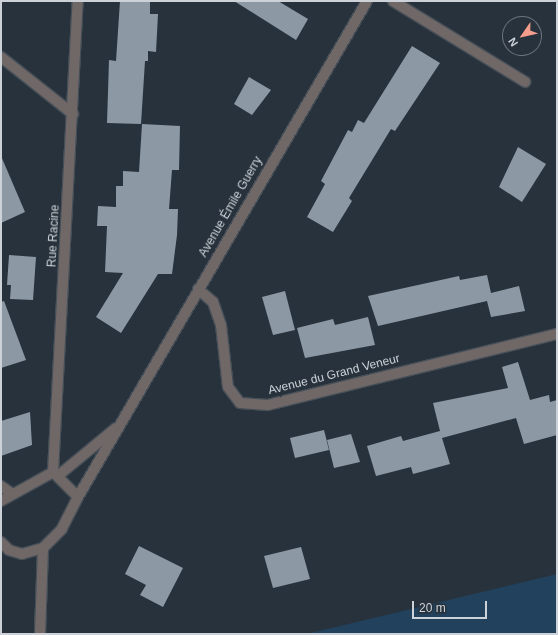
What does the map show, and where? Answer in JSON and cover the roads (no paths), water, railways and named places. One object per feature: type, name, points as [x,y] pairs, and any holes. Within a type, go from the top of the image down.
[{"type":"street","name":"Rue Racine","points":[[56,474],[78,1]]},
{"type":"street","name":"Avenue Émile Guerry","points":[[43,548],[62,529],[117,426],[368,1]]},
{"type":"street","points":[[393,1],[525,82]]},
{"type":"street","points":[[1,57],[73,114]]},
{"type":"street","name":"Avenue du Grand Veneur","points":[[198,289],[213,302],[220,325],[228,387],[240,404],[268,405],[557,334]]},
{"type":"street","points":[[1,501],[11,493],[56,474],[117,426]]},
{"type":"street","points":[[56,474],[78,497]]},
{"type":"street","points":[[1,486],[11,493]]},
{"type":"street","points":[[1,542],[9,550],[22,554],[43,548],[40,634]]}]
